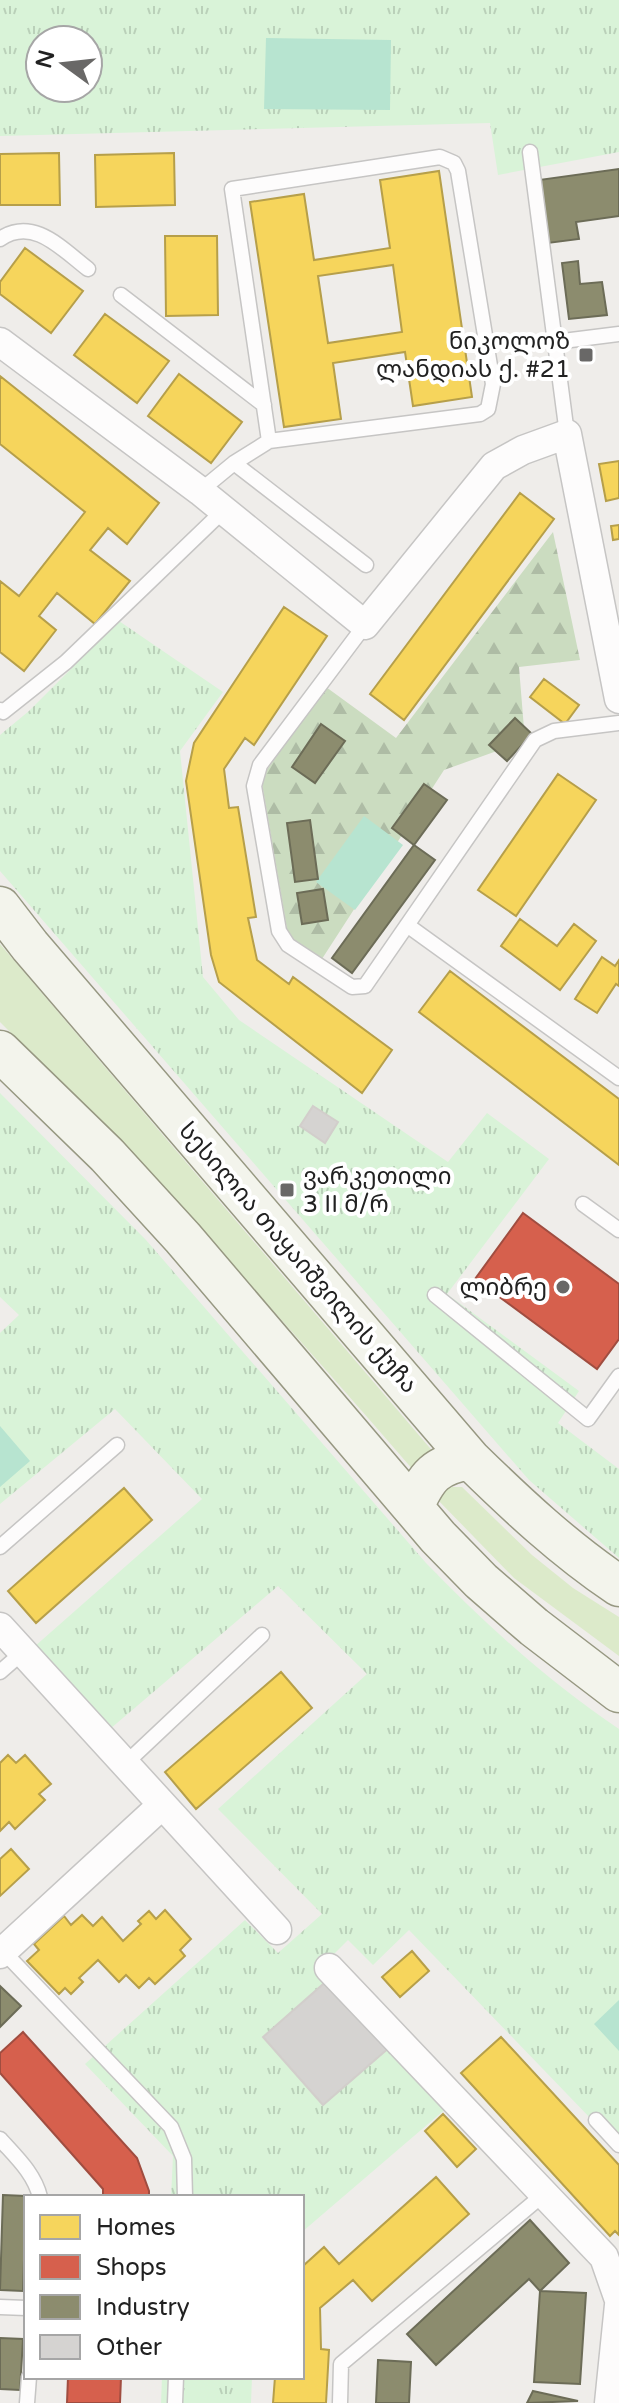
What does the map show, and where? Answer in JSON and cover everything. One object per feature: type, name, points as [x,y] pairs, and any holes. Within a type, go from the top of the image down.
[{"type":"main road","name":"სესილია თაყაიშვილის ქუჩა","points":[[0,907],[50,970],[470,1459],[530,1518],[583,1562],[619,1586]]},
{"type":"main road","points":[[0,1051],[107,1155],[183,1238],[438,1537],[481,1581],[534,1627],[619,1692]]},
{"type":"main road","points":[[413,1507],[423,1484],[434,1472],[450,1462],[470,1459]]},
{"type":"street","points":[[0,342],[200,491],[365,625],[494,466],[523,450],[567,434],[619,699]]},
{"type":"street","points":[[0,1627],[277,1930]]},
{"type":"street","points":[[1,1953],[162,1805]]},
{"type":"street","points":[[329,1968],[604,2257],[619,2302],[609,2403]]},
{"type":"lane","points":[[530,152],[567,434]]},
{"type":"lane","points":[[200,491],[234,463],[269,441],[480,414],[488,409],[493,384],[458,171],[454,163],[440,157],[232,189],[269,441]]},
{"type":"lane","points":[[0,239],[21,229],[40,232],[88,269]]},
{"type":"lane","points":[[121,295],[264,405]]},
{"type":"lane","points":[[555,342],[619,334]]},
{"type":"lane","points":[[234,463],[366,565]]},
{"type":"lane","points":[[0,710],[3,712],[66,662],[224,510]]},
{"type":"lane","points":[[365,625],[260,765],[254,786],[279,931],[288,945],[352,987],[365,986],[535,740],[554,731],[619,723]]},
{"type":"lane","points":[[407,925],[619,1078]]},
{"type":"lane","points":[[583,1204],[619,1230]]},
{"type":"lane","points":[[435,1295],[588,1419],[619,1376]]},
{"type":"lane","points":[[0,1547],[117,1445]]},
{"type":"lane","points":[[125,1764],[262,1635]]},
{"type":"lane","points":[[0,1672],[23,1652]]},
{"type":"lane","points":[[1,1953],[171,2127],[184,2159],[185,2195]]},
{"type":"lane","points":[[596,2120],[619,2145]]},
{"type":"lane","points":[[0,2139],[27,2169],[40,2195]]},
{"type":"lane","points":[[340,2403],[341,2364],[544,2194]]},
{"type":"lane","points":[[0,2307],[24,2308]]},
{"type":"lane","points":[[27,2403],[29,2379]]},
{"type":"lane","points":[[175,2403],[176,2379]]},
{"type":"green space","points":[[0,0],[619,0],[619,152],[498,175],[490,123],[0,136]]},
{"type":"green space","points":[[266,38],[391,40],[390,110],[264,109]]},
{"type":"green space","points":[[553,532],[580,660],[519,667],[525,741],[444,770],[320,962],[288,935],[261,778],[326,687],[396,738]]},
{"type":"green space","points":[[119,621],[223,692],[180,751],[203,977],[239,1020],[448,1162],[487,1113],[549,1159],[447,1294],[579,1391],[558,1423],[619,1469],[619,1558],[529,1480],[0,871],[0,735],[29,711]]},
{"type":"green space","points":[[364,816],[403,845],[355,910],[316,882]]},
{"type":"green space","points":[[0,944],[435,1454],[414,1471],[212,1242],[0,1022]]},
{"type":"green space","points":[[0,1093],[146,1240],[426,1563],[518,1651],[619,1729],[619,2148],[409,1930],[373,1965],[348,1940],[330,1958],[449,2106],[304,2230],[304,2195],[171,2195],[173,2156],[85,2064],[245,1920],[278,1953],[322,1914],[218,1809],[367,1674],[278,1586],[110,1729],[34,1647],[202,1499],[115,1409],[0,1504],[0,1333],[19,1315],[0,1297]]},
{"type":"green space","points":[[0,1426],[30,1461],[0,1487]]},
{"type":"green space","points":[[444,1487],[462,1487],[532,1555],[573,1588],[619,1617],[619,1656],[514,1578],[436,1498]]},
{"type":"green space","points":[[619,2000],[619,2051],[594,2024]]},
{"type":"green space","points":[[162,2379],[252,2379],[251,2403],[161,2403]]},
{"type":"building: Homes","points":[[59,153],[60,205],[0,205],[0,154]]},
{"type":"building: Homes","points":[[174,153],[175,205],[96,207],[95,155]]},
{"type":"building: Homes","points":[[439,171],[472,397],[413,406],[405,352],[333,363],[341,419],[284,427],[250,202],[304,194],[314,260],[390,248],[380,180]],"holes":[[[393,265],[402,332],[328,343],[318,276]]]},
{"type":"building: Homes","points":[[165,236],[217,236],[218,315],[166,316]]},
{"type":"building: Homes","points":[[25,248],[83,291],[51,333],[0,294],[0,282]]},
{"type":"building: Homes","points":[[105,314],[169,361],[137,403],[74,355]]},
{"type":"building: Homes","points":[[179,374],[242,422],[211,463],[148,416]]},
{"type":"building: Homes","points":[[0,376],[159,503],[127,544],[108,528],[90,550],[130,581],[95,624],[57,593],[39,616],[56,630],[24,671],[0,652],[0,581],[19,596],[85,512],[0,444]]},
{"type":"building: Homes","points":[[619,461],[619,498],[606,501],[599,464]]},
{"type":"building: Homes","points":[[520,493],[554,519],[404,720],[370,694]]},
{"type":"building: Homes","points":[[619,525],[619,539],[613,540],[611,526]]},
{"type":"building: Homes","points":[[284,607],[327,636],[254,745],[245,738],[224,769],[229,808],[238,807],[256,917],[248,918],[257,960],[289,984],[293,977],[392,1050],[362,1093],[219,982],[211,955],[186,781],[194,743]]},
{"type":"building: Homes","points":[[544,679],[579,705],[565,724],[530,697]]},
{"type":"building: Homes","points":[[558,774],[596,800],[516,916],[478,890]]},
{"type":"building: Homes","points":[[520,919],[557,946],[574,924],[596,941],[560,990],[501,946]]},
{"type":"building: Homes","points":[[602,957],[615,966],[619,960],[619,986],[616,984],[597,1013],[575,999]]},
{"type":"building: Homes","points":[[450,971],[619,1099],[619,1165],[419,1012]]},
{"type":"building: Homes","points":[[124,1488],[152,1520],[36,1623],[8,1591]]},
{"type":"building: Homes","points":[[281,1672],[312,1708],[196,1809],[165,1772]]},
{"type":"building: Homes","points":[[8,1755],[16,1763],[25,1755],[51,1784],[39,1794],[45,1800],[15,1829],[9,1822],[0,1831],[0,1763]]},
{"type":"building: Homes","points":[[11,1849],[29,1869],[0,1896],[0,1859]]},
{"type":"building: Homes","points":[[165,1910],[191,1939],[180,1950],[185,1956],[155,1984],[149,1978],[139,1988],[126,1975],[119,1982],[98,1960],[79,1978],[83,1982],[71,1994],[65,1988],[59,1994],[27,1961],[39,1950],[34,1944],[64,1916],[71,1925],[82,1915],[93,1926],[102,1917],[123,1941],[141,1924],[138,1921],[149,1911],[156,1919]]},
{"type":"building: Homes","points":[[412,1951],[429,1971],[400,1997],[382,1977]]},
{"type":"building: Homes","points":[[501,2037],[619,2165],[619,2235],[615,2231],[610,2236],[461,2073]]},
{"type":"building: Homes","points":[[443,2114],[476,2149],[457,2167],[425,2131]]},
{"type":"building: Homes","points":[[436,2177],[469,2214],[372,2301],[353,2280],[320,2308],[321,2349],[329,2350],[326,2403],[273,2403],[275,2379],[304,2379],[304,2265],[324,2247],[339,2264]]},
{"type":"building: Shops","points":[[523,1213],[619,1284],[619,1339],[597,1369],[475,1279]]},
{"type":"building: Shops","points":[[23,2032],[137,2158],[149,2195],[103,2195],[103,2189],[0,2073],[0,2053]]},
{"type":"building: Shops","points":[[68,2379],[121,2379],[120,2403],[67,2403]]},
{"type":"building: Industry","points":[[619,169],[619,216],[576,222],[579,239],[548,243],[539,180]]},
{"type":"building: Industry","points":[[578,261],[580,284],[602,282],[607,315],[569,319],[562,263]]},
{"type":"building: Industry","points":[[515,718],[532,734],[507,761],[489,745]]},
{"type":"building: Industry","points":[[321,724],[345,741],[315,783],[292,767]]},
{"type":"building: Industry","points":[[424,784],[447,800],[414,845],[392,828]]},
{"type":"building: Industry","points":[[310,820],[318,879],[295,882],[287,823]]},
{"type":"building: Industry","points":[[414,845],[435,860],[352,973],[332,958]]},
{"type":"building: Industry","points":[[323,889],[328,920],[302,924],[297,893]]},
{"type":"building: Industry","points":[[0,1986],[21,2006],[0,2027]]},
{"type":"building: Industry","points":[[3,2195],[24,2196],[23,2291],[0,2290]]},
{"type":"building: Industry","points":[[530,2220],[569,2263],[540,2291],[529,2279],[436,2365],[407,2334]]},
{"type":"building: Industry","points":[[540,2291],[586,2293],[580,2384],[534,2382]]},
{"type":"building: Industry","points":[[0,2338],[23,2339],[20,2390],[0,2389]]},
{"type":"building: Industry","points":[[378,2360],[411,2362],[409,2403],[376,2403]]},
{"type":"building: Industry","points":[[533,2391],[578,2401],[527,2403]]},
{"type":"building: Other","points":[[313,1106],[338,1122],[325,1143],[300,1126]]},
{"type":"building: Other","points":[[330,1978],[390,2047],[323,2105],[263,2037]]},
{"type":"place","name":"ნიკოლოზ ლანდიას ქ. #21","points":[[586,355]]},
{"type":"place","name":"ვარკეთილი 3 II მ/რ","points":[[287,1190]]},
{"type":"place","name":"ლიბრე","points":[[563,1287]]}]
